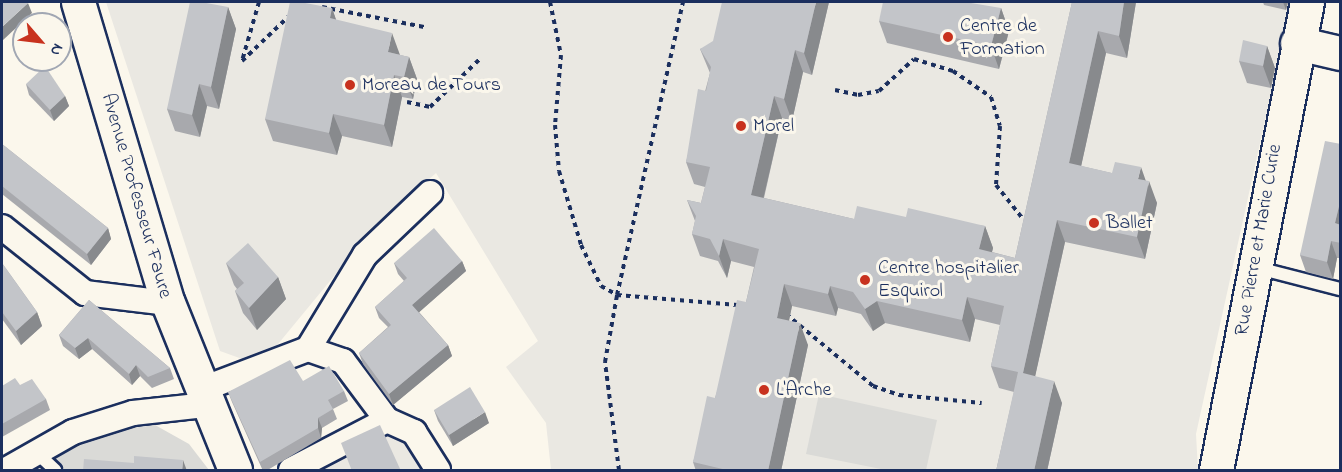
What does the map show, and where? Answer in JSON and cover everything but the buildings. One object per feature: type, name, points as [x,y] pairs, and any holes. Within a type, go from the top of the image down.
[{"type":"main road","name":"Avenue Professeur Faure","points":[[78,2],[168,303],[202,397],[235,471]]},
{"type":"main road","name":"Rue Pierre et Marie Curie","points":[[1216,471],[1257,267],[1297,43],[1307,2]]},
{"type":"main road","points":[[1297,43],[1341,53]]},
{"type":"main road","name":"Rue Pierre et Marie Curie","points":[[1224,438],[1233,471]]},
{"type":"street","points":[[6,471],[73,432],[133,413],[202,397],[308,349],[365,255],[430,193]]},
{"type":"street","points":[[2,227],[85,293],[168,303]]},
{"type":"street","points":[[308,349],[343,361],[387,420],[414,432],[438,471]]},
{"type":"street","points":[[291,471],[387,420]]},
{"type":"lane","points":[[1257,267],[1341,289]]},
{"type":"lane","points":[[37,453],[55,471]]},
{"type":"path","points":[[259,2],[242,61],[297,9]]},
{"type":"path","points":[[550,2],[561,55],[555,125],[559,171],[581,244],[601,286],[617,295],[747,305]]},
{"type":"path","points":[[619,471],[605,362],[617,295],[683,2]]},
{"type":"path","points":[[317,8],[336,7],[424,27]]},
{"type":"path","points":[[407,102],[430,107],[481,58]]},
{"type":"path","points":[[835,90],[858,95],[879,91],[914,59],[942,66],[984,92],[991,97],[1000,126],[996,185],[1023,219]]},
{"type":"path","points":[[780,312],[873,386],[899,395],[982,403]]},
{"type":"shaded area","name":"Centre hospitalier Esquirol","points":[[106,2],[1291,2],[1196,434],[1198,470],[551,470],[546,423],[506,367],[538,341],[436,173],[372,230],[269,355],[245,360],[220,351]]},
{"type":"shaded area","points":[[819,394],[937,420],[926,470],[886,470],[806,454]]},
{"type":"shaded area","points":[[155,425],[189,444],[209,470],[26,470],[108,431]]},
{"type":"shaded area","points":[[384,434],[402,440],[422,470],[315,470]]},
{"type":"place","name":"Centre de Formation","points":[[948,37]]},
{"type":"place","name":"Moreau de Tours","points":[[350,85]]},
{"type":"place","name":"Morel","points":[[741,126]]},
{"type":"place","name":"Ballet","points":[[1094,223]]},
{"type":"place","name":"Centre hospitalier Esquirol","points":[[865,280]]},
{"type":"place","name":"L'Arche","points":[[764,390]]}]
